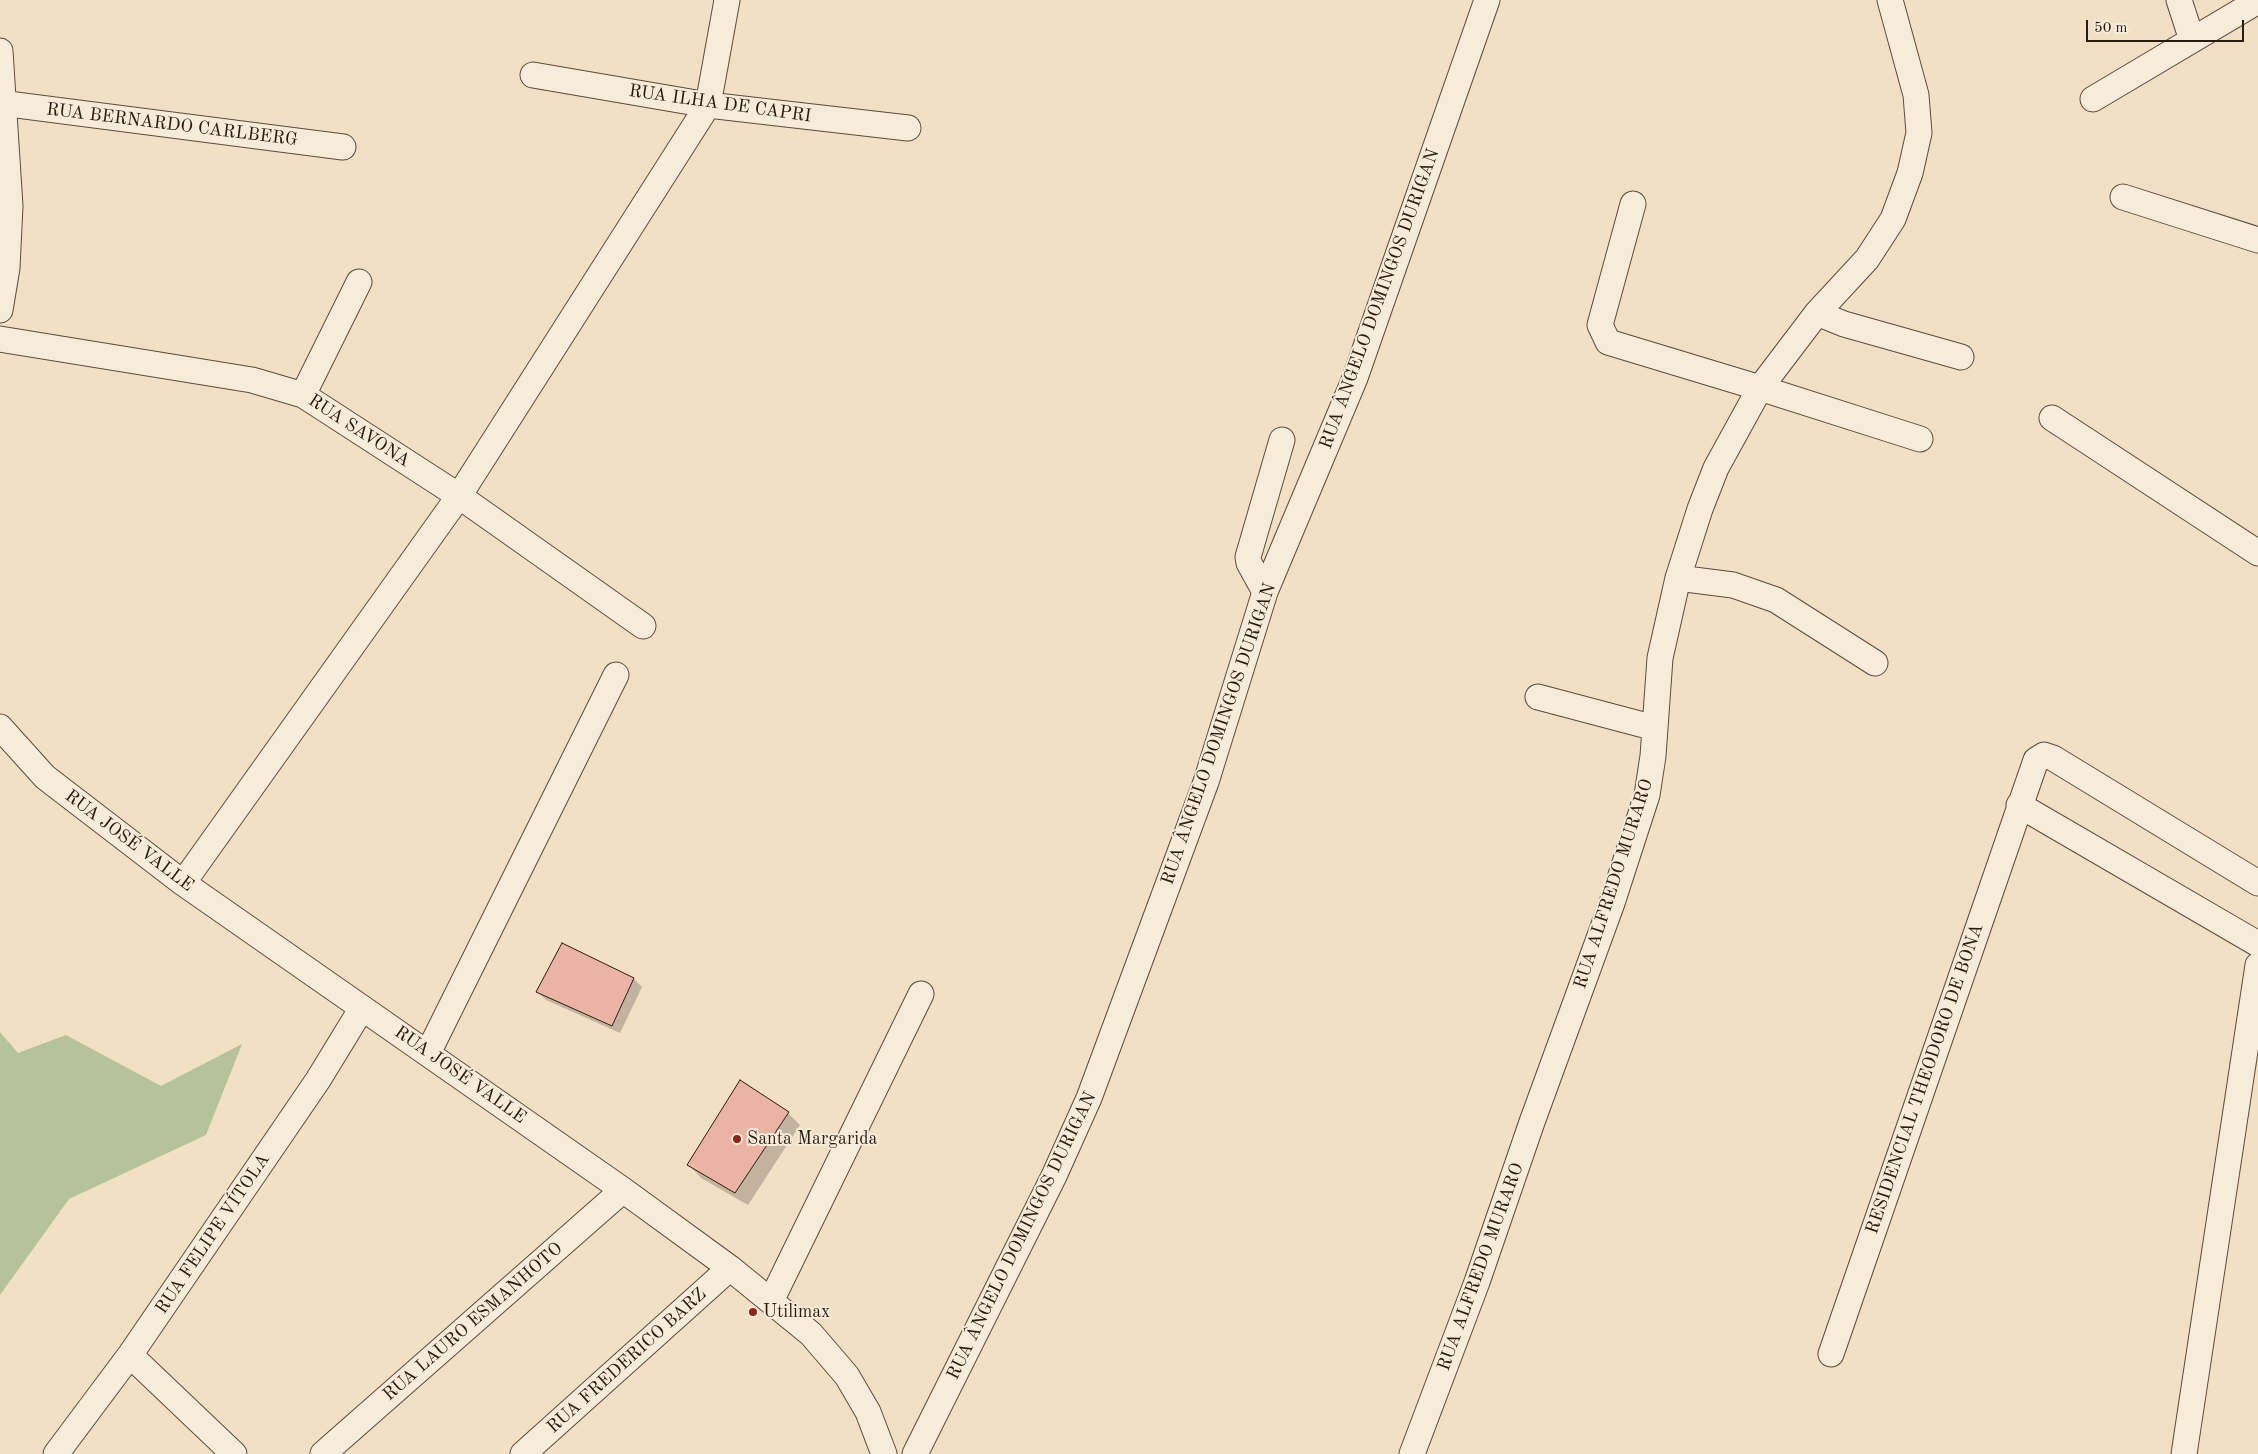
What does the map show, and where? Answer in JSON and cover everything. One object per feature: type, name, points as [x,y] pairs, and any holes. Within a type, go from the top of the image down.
[{"type":"street","points":[[183,883],[459,496],[708,105],[727,0]]},
{"type":"street","name":"RUA ÂNGELO DOMINGOS DURIGAN","points":[[915,1454],[1054,1176],[1090,1098],[1206,782],[1265,592],[1355,378],[1487,0]]},
{"type":"street","name":"RUA ALFREDO MURARO","points":[[1412,1454],[1477,1282],[1532,1122],[1612,903],[1647,795],[1653,756],[1660,658],[1678,578],[1700,509],[1716,468],[1760,388],[1817,313],[1867,259],[1893,219],[1910,174],[1918,134],[1916,94],[1890,0]]},
{"type":"street","points":[[2179,0],[2192,40]]},
{"type":"street","points":[[2093,99],[2192,40],[2222,10],[2258,1]]},
{"type":"street","points":[[0,51],[10,206],[7,268],[0,310]]},
{"type":"street","name":"RUA ILHA DE CAPRI","points":[[533,75],[708,105],[908,128]]},
{"type":"street","name":"RUA BERNARDO CARLBERG","points":[[2,103],[343,147]]},
{"type":"street","points":[[2123,197],[2258,240]]},
{"type":"street","points":[[1633,204],[1600,325],[1608,342],[1920,439]]},
{"type":"street","points":[[303,395],[359,282]]},
{"type":"street","points":[[1817,313],[1844,324],[1961,358]]},
{"type":"street","name":"RUA SAVONA","points":[[0,339],[252,380],[303,395],[459,496],[643,626]]},
{"type":"street","points":[[2052,418],[2258,553]]},
{"type":"street","points":[[1265,592],[1249,563],[1248,556],[1282,440]]},
{"type":"street","points":[[1678,578],[1733,585],[1776,600],[1875,663]]},
{"type":"street","points":[[428,1053],[616,675]]},
{"type":"street","points":[[1538,697],[1654,728]]},
{"type":"street","name":"RUA JOSÉ VALLE","points":[[0,727],[45,777],[183,883],[623,1190],[730,1268],[812,1334],[847,1376],[868,1412],[884,1454]]},
{"type":"street","name":"RESIDENCIAL THEODORO DE BONA","points":[[1831,1354],[2019,804],[2036,760],[2044,755],[2053,758],[2258,883]]},
{"type":"street","points":[[2019,804],[2258,944]]},
{"type":"street","points":[[2184,1454],[2258,965]]},
{"type":"street","points":[[771,1301],[921,994]]},
{"type":"street","name":"RUA FELIPE VÍTOLA","points":[[56,1454],[130,1355],[318,1080],[362,1008]]},
{"type":"street","name":"RUA LAURO ESMANHOTO","points":[[323,1454],[623,1190]]},
{"type":"street","name":"RUA FREDERICO BARZ","points":[[523,1454],[730,1268]]},
{"type":"street","points":[[130,1355],[234,1454]]},
{"type":"green space","points":[[0,1032],[18,1053],[66,1035],[161,1086],[242,1044],[206,1135],[69,1199],[0,1295]]},
{"type":"building","points":[[562,943],[634,978],[612,1026],[536,992]]},
{"type":"building","name":"Santa Margarida","points":[[740,1080],[789,1112],[735,1193],[687,1165]]},
{"type":"place","name":"Santa Margarida","points":[[737,1139]]},
{"type":"place","name":"Utilimax","points":[[753,1312]]}]
